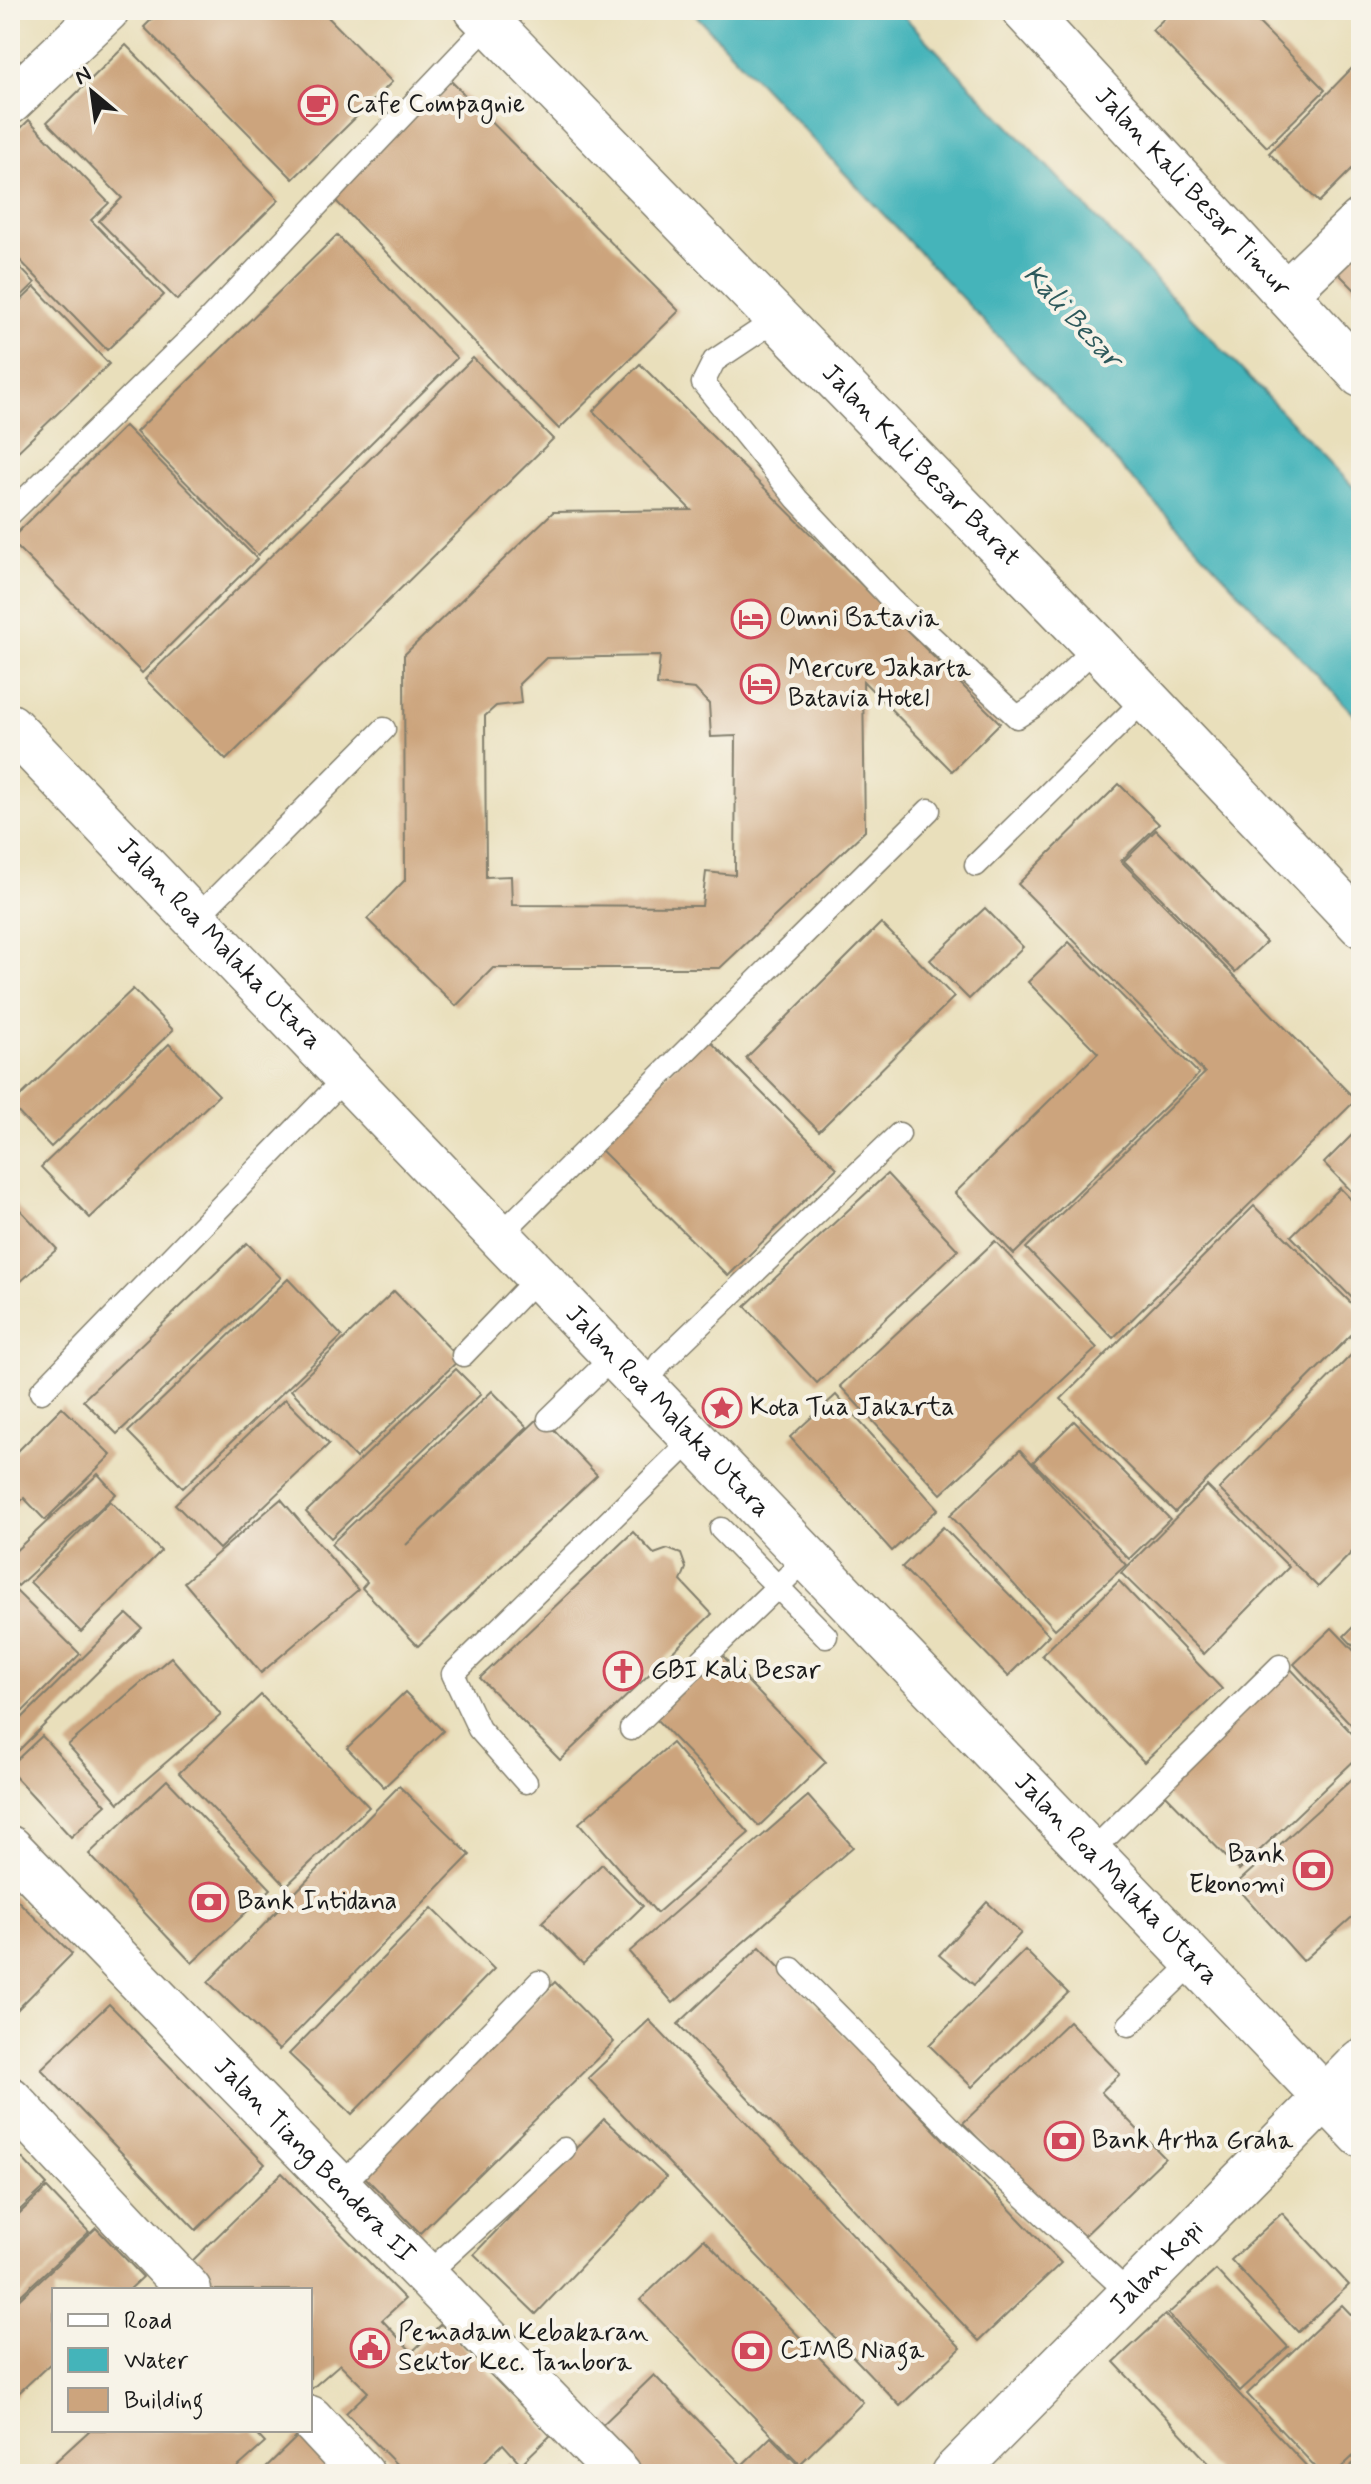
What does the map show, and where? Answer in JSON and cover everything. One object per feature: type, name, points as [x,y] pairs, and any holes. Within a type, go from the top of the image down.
[{"type":"street","points":[[10,102],[107,10]]},
{"type":"street","name":"Jalan Kali Besar Timur","points":[[1024,10],[1361,375]]},
{"type":"street","name":"Jalan Kali Besar Barat","points":[[483,16],[1097,647],[1361,925]]},
{"type":"street","points":[[1286,293],[1361,221]]},
{"type":"street","name":"Jalan Roa Malaka Utara","points":[[10,726],[645,1387],[693,1439],[792,1573],[1090,1853],[1361,2135]]},
{"type":"street","name":"Jalan Tiang Bendera II","points":[[10,1848],[619,2474]]},
{"type":"street","name":"Jalan Kopi","points":[[953,2474],[1361,2061]]},
{"type":"street","points":[[10,2099],[187,2288]]},
{"type":"street","points":[[312,2420],[362,2474]]},
{"type":"lane","points":[[10,514],[201,328],[483,16]]},
{"type":"lane","points":[[777,319],[714,361],[703,383],[797,499],[892,600],[1017,717],[1033,707],[1097,647]]},
{"type":"lane","points":[[976,865],[1146,698]]},
{"type":"lane","points":[[195,919],[384,729]]},
{"type":"lane","points":[[499,1236],[929,810]]},
{"type":"lane","points":[[41,1392],[346,1077]]},
{"type":"lane","points":[[645,1387],[661,1362],[899,1134]]},
{"type":"lane","points":[[463,1355],[538,1277]]},
{"type":"lane","points":[[549,1419],[614,1356]]},
{"type":"lane","points":[[526,1782],[479,1729],[453,1674],[693,1439]]},
{"type":"lane","points":[[721,1529],[792,1573],[826,1636]]},
{"type":"lane","points":[[631,1729],[792,1573]]},
{"type":"lane","points":[[1090,1853],[1280,1666]]},
{"type":"lane","points":[[1129,2025],[1194,1962]]},
{"type":"lane","points":[[792,1969],[955,2133],[1131,2295]]},
{"type":"lane","points":[[339,2188],[539,1982]]},
{"type":"lane","points":[[425,2276],[564,2149]]},
{"type":"water","name":"Kali Besar","points":[[691,10],[898,10],[1361,495],[1361,722]]},
{"type":"building","points":[[161,10],[321,10],[392,82],[293,179],[144,27]]},
{"type":"building","points":[[1173,10],[1246,10],[1325,90],[1267,147],[1152,30]]},
{"type":"building","points":[[126,45],[279,200],[177,300],[99,221],[122,198],[47,122]]},
{"type":"building","points":[[1361,59],[1361,160],[1319,202],[1269,153]]},
{"type":"building","points":[[446,76],[679,311],[559,429],[332,197]]},
{"type":"building","points":[[29,120],[109,203],[91,220],[164,295],[107,350],[10,250],[10,139]]},
{"type":"building","points":[[337,235],[457,358],[258,555],[136,432]]},
{"type":"building","points":[[1361,237],[1361,296],[1331,266]]},
{"type":"building","points":[[10,257],[35,283],[10,307]]},
{"type":"building","points":[[35,287],[109,364],[10,459],[10,311]]},
{"type":"building","points":[[473,358],[553,439],[226,760],[145,679]]},
{"type":"building","name":"Mercure Jakarta Batavia Hotel","points":[[640,364],[1000,723],[952,771],[863,681],[865,831],[720,968],[493,968],[456,1006],[367,919],[405,880],[404,655],[553,512],[691,510],[593,411]],"holes":[[[660,656],[657,685],[695,689],[709,704],[711,737],[736,736],[735,875],[706,872],[702,906],[512,905],[511,876],[486,877],[485,716],[496,706],[521,703],[519,684],[546,658]]]},
{"type":"building","points":[[125,426],[257,559],[142,673],[10,540]]},
{"type":"building","points":[[1119,784],[1159,824],[1121,861],[1356,1100],[1113,1338],[1026,1248],[1205,1073],[1018,884]]},
{"type":"building","points":[[1156,830],[1266,942],[1235,972],[1124,861]]},
{"type":"building","points":[[985,908],[1023,947],[969,999],[930,960]]},
{"type":"building","points":[[881,923],[954,997],[819,1131],[746,1058]]},
{"type":"building","points":[[1069,942],[1199,1074],[1014,1254],[955,1193],[1098,1053],[1028,982]]},
{"type":"building","points":[[133,989],[173,1030],[51,1147],[11,1105]]},
{"type":"building","points":[[705,1036],[837,1168],[728,1276],[596,1145]]},
{"type":"building","points":[[169,1044],[219,1095],[90,1218],[41,1167]]},
{"type":"building","points":[[1361,1126],[1361,1201],[1324,1163]]},
{"type":"building","points":[[887,1174],[958,1250],[817,1383],[745,1306]]},
{"type":"building","points":[[1340,1188],[1361,1210],[1361,1307],[1291,1236]]},
{"type":"building","points":[[10,1199],[57,1249],[10,1291]]},
{"type":"building","points":[[1254,1206],[1361,1313],[1361,1325],[1175,1512],[1061,1399]]},
{"type":"building","points":[[995,1241],[1097,1348],[941,1494],[840,1386]]},
{"type":"building","points":[[247,1243],[281,1278],[117,1434],[83,1400]]},
{"type":"building","points":[[288,1279],[342,1336],[183,1488],[128,1432]]},
{"type":"building","points":[[394,1291],[460,1359],[356,1458],[291,1390]]},
{"type":"building","points":[[1361,1345],[1361,1543],[1318,1587],[1219,1489]]},
{"type":"building","points":[[456,1369],[481,1394],[331,1538],[306,1512]]},
{"type":"building","points":[[492,1391],[527,1427],[406,1545],[541,1416],[597,1475],[418,1646],[362,1588],[367,1582],[331,1544]]},
{"type":"building","points":[[836,1395],[938,1509],[892,1551],[790,1437]]},
{"type":"building","points":[[285,1399],[329,1444],[219,1549],[175,1504]]},
{"type":"building","points":[[62,1407],[111,1455],[45,1520],[24,1498],[10,1512],[10,1459]]},
{"type":"building","points":[[1074,1421],[1170,1519],[1129,1559],[1033,1462]]},
{"type":"building","points":[[1020,1450],[1126,1565],[1055,1629],[950,1515]]},
{"type":"building","points":[[98,1474],[116,1494],[18,1586],[10,1577],[10,1556]]},
{"type":"building","points":[[1207,1486],[1289,1567],[1204,1654],[1121,1573]]},
{"type":"building","points":[[281,1499],[358,1590],[261,1673],[184,1582]]},
{"type":"building","points":[[110,1501],[161,1551],[81,1632],[30,1582]]},
{"type":"building","points":[[943,1527],[1049,1635],[1008,1676],[902,1567]]},
{"type":"building","points":[[633,1532],[654,1554],[668,1549],[681,1554],[686,1568],[681,1581],[712,1614],[560,1760],[480,1678]]},
{"type":"building","points":[[1119,1581],[1222,1689],[1144,1762],[1042,1655]]},
{"type":"building","points":[[10,1585],[80,1654],[10,1724]]},
{"type":"building","points":[[127,1614],[142,1628],[10,1759],[10,1730]]},
{"type":"building","points":[[1361,1619],[1361,1654],[1344,1636]]},
{"type":"building","points":[[1332,1628],[1361,1658],[1361,1735],[1294,1664]]},
{"type":"building","points":[[719,1652],[826,1762],[759,1826],[653,1716]]},
{"type":"building","points":[[171,1657],[221,1715],[119,1803],[68,1745]]},
{"type":"building","points":[[1288,1666],[1361,1743],[1361,1754],[1239,1870],[1160,1789]]},
{"type":"building","points":[[405,1692],[443,1731],[384,1787],[347,1748]]},
{"type":"building","points":[[261,1695],[369,1807],[286,1886],[179,1773]]},
{"type":"building","points":[[42,1736],[106,1805],[71,1837],[10,1771],[10,1766]]},
{"type":"building","points":[[672,1743],[749,1833],[657,1913],[579,1823]]},
{"type":"building","points":[[1361,1771],[1361,1909],[1303,1961],[1235,1885]]},
{"type":"building","points":[[167,1780],[271,1889],[192,1963],[89,1854]]},
{"type":"building","points":[[399,1786],[470,1855],[279,2050],[208,1982]]},
{"type":"building","points":[[808,1796],[853,1847],[673,2003],[629,1952]]},
{"type":"building","points":[[602,1864],[643,1906],[583,1964],[542,1922]]},
{"type":"building","points":[[10,1893],[72,1954],[10,2017]]},
{"type":"building","points":[[987,1902],[1021,1933],[974,1985],[939,1955]]},
{"type":"building","points":[[432,1908],[494,1969],[352,2114],[289,2054]]},
{"type":"building","points":[[760,1947],[1061,2263],[979,2341],[678,2024]]},
{"type":"building","points":[[1025,1950],[1068,1993],[972,2087],[929,2045]]},
{"type":"building","points":[[555,1982],[614,2042],[420,2233],[361,2173]]},
{"type":"building","points":[[109,2004],[265,2164],[196,2230],[41,2069]]},
{"type":"building","points":[[649,2020],[961,2348],[900,2406],[588,2078]]},
{"type":"building","name":"Bank Artha Graha","points":[[1069,2021],[1120,2074],[1101,2092],[1165,2158],[1078,2242],[963,2123]]},
{"type":"building","points":[[604,2119],[666,2177],[536,2314],[474,2254]]},
{"type":"building","points":[[22,2158],[47,2185],[10,2219],[10,2170]]},
{"type":"building","points":[[282,2173],[405,2299],[382,2320],[412,2352],[441,2324],[551,2435],[521,2464],[503,2444],[472,2474],[406,2474],[346,2413],[368,2392],[340,2364],[312,2388],[312,2288],[210,2288],[188,2265]]},
{"type":"building","points":[[47,2188],[89,2232],[10,2305],[10,2222]]},
{"type":"building","points":[[1282,2213],[1349,2285],[1298,2332],[1231,2260]]},
{"type":"building","points":[[96,2228],[143,2277],[131,2288],[52,2288],[52,2362],[10,2401],[10,2308]]},
{"type":"building","name":"CIMB Niaga","points":[[704,2239],[863,2402],[800,2464],[640,2300]]},
{"type":"building","points":[[1216,2270],[1288,2347],[1240,2391],[1168,2314]]},
{"type":"building","points":[[1342,2305],[1361,2325],[1361,2449],[1334,2474],[1322,2474],[1247,2394]]},
{"type":"building","points":[[1165,2315],[1314,2474],[1219,2474],[1114,2362]]},
{"type":"building","points":[[654,2375],[742,2465],[771,2437],[807,2474],[636,2474],[595,2432]]},
{"type":"building","points":[[88,2432],[255,2432],[265,2443],[230,2474],[42,2474]]},
{"type":"building","points":[[304,2432],[345,2474],[259,2474]]},
{"type":"building","points":[[1361,2456],[1361,2474],[1342,2474]]},
{"type":"building","points":[[510,2463],[521,2474],[499,2474]]},
{"type":"place","name":"Cafe Compagnie","points":[[318,105]]},
{"type":"place","name":"Omni Batavia","points":[[751,619]]},
{"type":"place","name":"Mercure Jakarta Batavia Hotel","points":[[760,684]]},
{"type":"place","name":"Kota Tua Jakarta","points":[[722,1408]]},
{"type":"place","name":"GBI Kali Besar","points":[[623,1671]]},
{"type":"place","name":"Bank Ekonomi","points":[[1313,1870]]},
{"type":"place","name":"Bank Intidana","points":[[209,1902]]},
{"type":"place","name":"Bank Artha Graha","points":[[1064,2141]]},
{"type":"place","name":"Pemadam Kebakaran Sektor Kec. Tambora","points":[[370,2348]]},
{"type":"place","name":"CIMB Niaga","points":[[752,2351]]}]
